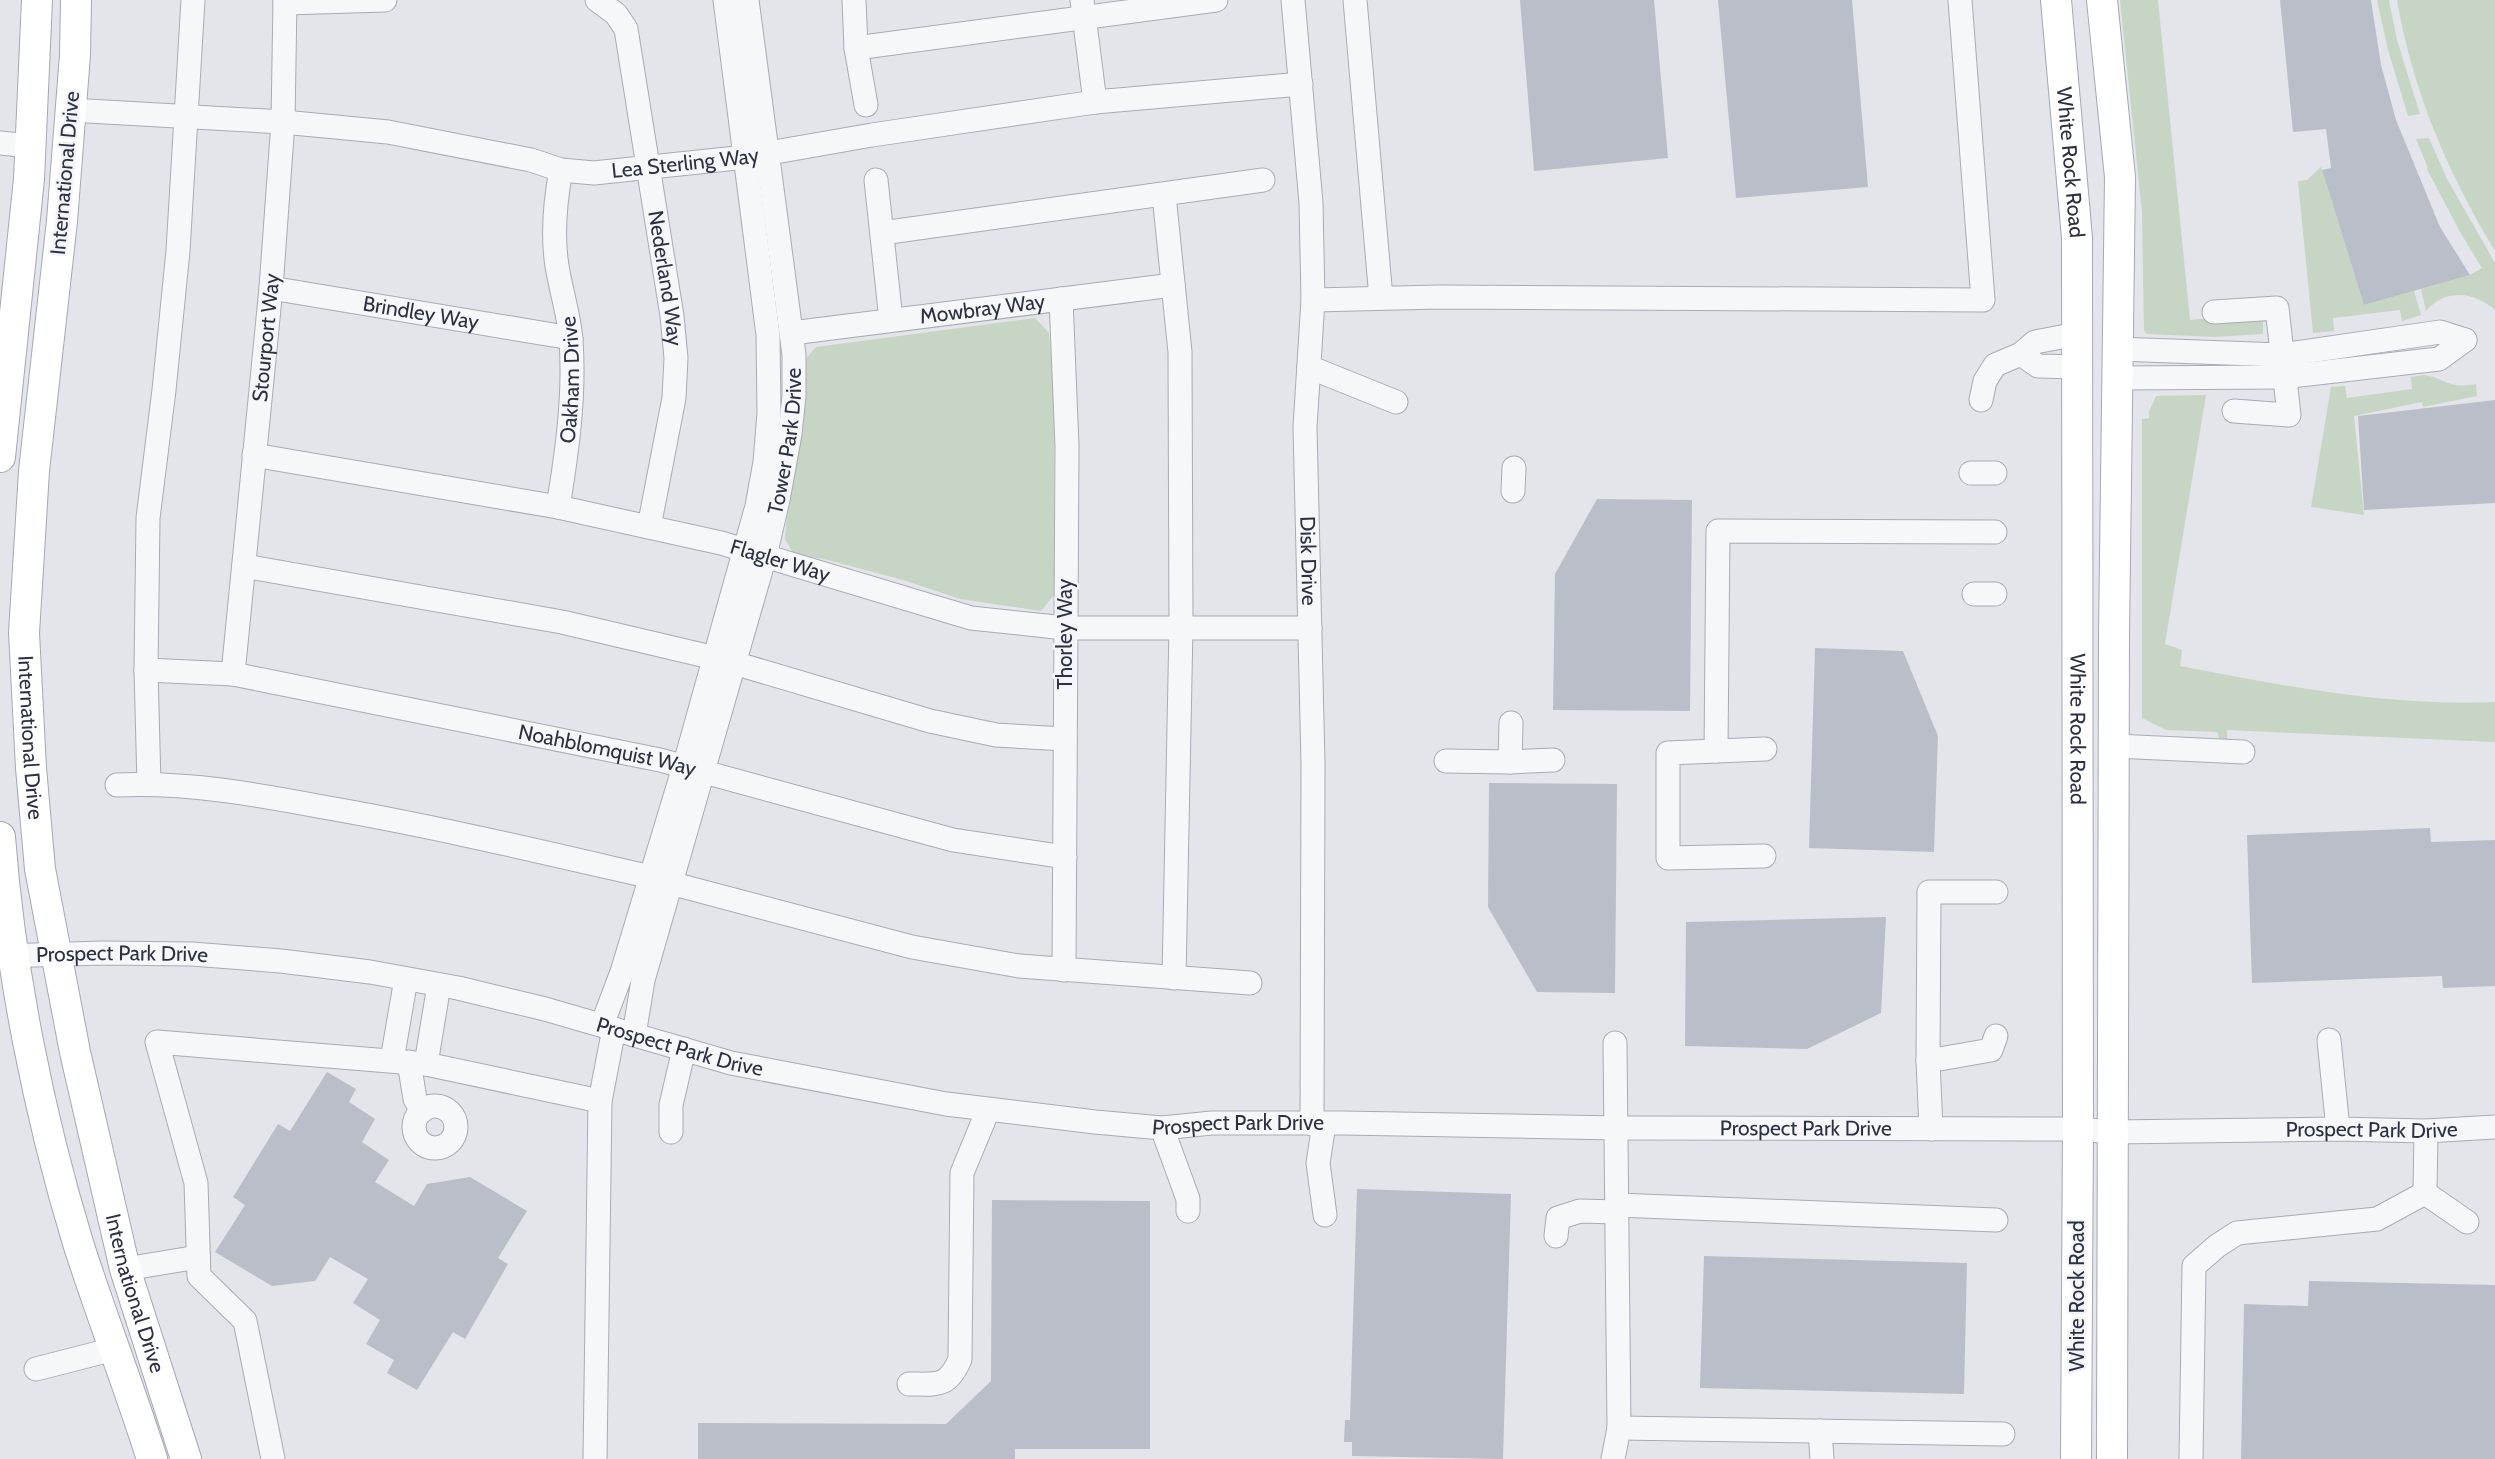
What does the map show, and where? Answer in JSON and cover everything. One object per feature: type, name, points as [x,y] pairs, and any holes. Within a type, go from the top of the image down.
[{"type":"main road","name":"International Drive","points":[[0,457],[30,146],[37,0]]},
{"type":"main road","name":"International Drive","points":[[76,0],[75,55],[62,221],[34,471],[24,633],[31,768],[40,869],[75,1052],[125,1269],[186,1459]]},
{"type":"main road","name":"White Rock Road","points":[[2056,0],[2076,212],[2076,1459]]},
{"type":"main road","name":"White Rock Road","points":[[2102,0],[2120,177],[2112,1459]]},
{"type":"main road","name":"International Drive","points":[[0,837],[7,955],[49,1135],[77,1239],[152,1459]]},
{"type":"street","points":[[149,784],[146,670],[148,518],[178,251],[193,0]]},
{"type":"street","points":[[285,1],[385,0]]},
{"type":"street","name":"Nederland Way","points":[[597,0],[616,14],[626,29],[672,316],[676,358],[674,398],[649,527]]},
{"type":"street","name":"Tower Park Drive","points":[[617,1030],[643,980],[661,880],[755,553],[778,500],[794,396],[792,333],[725,0]]},
{"type":"street","name":"Tower Park Drive","points":[[747,0],[770,370],[765,462],[755,553]]},
{"type":"street","points":[[854,0],[856,48],[866,105]]},
{"type":"street","points":[[856,48],[1084,10],[1216,0]]},
{"type":"street","name":"Disk Drive","points":[[1293,0],[1311,203],[1313,300],[1306,427],[1318,1163],[1325,1214]]},
{"type":"street","points":[[1355,0],[1381,298]]},
{"type":"street","points":[[1313,300],[1983,300],[1960,0]]},
{"type":"street","name":"Stourport Way","points":[[233,674],[271,288],[284,122],[285,1]]},
{"type":"street","points":[[1084,10],[1095,102]]},
{"type":"street","name":"Lea Sterling Way","points":[[70,110],[284,122],[388,132],[531,160],[561,170],[594,173],[757,155],[1095,102],[1301,84]]},
{"type":"street","points":[[0,143],[30,146]]},
{"type":"street","name":"Oakham Drive","points":[[558,507],[573,375],[571,338],[554,237],[555,202],[561,170]]},
{"type":"street","points":[[876,180],[891,320]]},
{"type":"street","points":[[882,233],[1263,180]]},
{"type":"street","points":[[1164,195],[1180,352],[1181,627],[1174,978]]},
{"type":"street","name":"Mowbray Way","points":[[792,333],[1173,285]]},
{"type":"street","name":"Brindley Way","points":[[271,288],[571,338]]},
{"type":"street","name":"Thorley Way","points":[[1061,299],[1067,446],[1064,970]]},
{"type":"street","points":[[2214,312],[2277,307],[2289,415],[2234,411]]},
{"type":"street","points":[[2117,349],[2282,366],[2440,332],[2465,340],[2439,359],[2282,366],[2117,379]]},
{"type":"street","points":[[1981,400],[1985,381],[1995,365],[2021,354],[2035,342],[2077,334]]},
{"type":"street","points":[[2021,354],[2038,366],[2077,368]]},
{"type":"street","points":[[1309,367],[1396,402]]},
{"type":"street","name":"Flagler Way","points":[[254,455],[558,507],[649,527],[755,553],[971,618],[1065,628],[1310,628]]},
{"type":"street","points":[[1971,473],[1995,473]]},
{"type":"street","points":[[1716,751],[1718,531],[1995,532]]},
{"type":"street","points":[[244,566],[562,622],[724,661],[930,720],[996,735],[1065,739]]},
{"type":"street","name":"Noahblomquist Way","points":[[146,670],[233,674],[660,760],[953,840],[1065,857]]},
{"type":"street","points":[[1510,762],[1511,723]]},
{"type":"street","points":[[2115,746],[2243,752]]},
{"type":"street","points":[[1764,856],[1668,858],[1668,753],[1765,749]]},
{"type":"street","points":[[1446,761],[1553,760]]},
{"type":"street","points":[[117,785],[149,784],[222,789],[416,823],[661,880],[912,947],[1019,966],[1250,983]]},
{"type":"street","name":"Tower Park Drive","points":[[617,1030],[622,972],[661,880]]},
{"type":"street","points":[[1931,1129],[1928,1061],[1929,892],[1996,892]]},
{"type":"street","name":"Prospect Park Drive","points":[[7,955],[205,955],[281,961],[406,979],[545,1009],[731,1063],[988,1110],[1163,1128],[1212,1123],[1617,1128],[2078,1129],[2112,1132],[2338,1129],[2426,1131],[2495,1127]]},
{"type":"street","points":[[406,979],[409,1062],[415,1099],[422,1111]]},
{"type":"street","points":[[409,1062],[439,985]]},
{"type":"street","points":[[595,1459],[600,1101],[617,1030]]},
{"type":"street","points":[[1928,1061],[1991,1050],[1996,1036]]},
{"type":"street","points":[[2329,1040],[2338,1129]]},
{"type":"street","points":[[273,1459],[245,1321],[199,1276],[196,1182],[157,1042],[409,1062],[600,1101]]},
{"type":"street","points":[[1613,1459],[1619,1428],[1615,1043]]},
{"type":"street","points":[[671,1132],[671,1105],[684,1049]]},
{"type":"street","points":[[909,1384],[939,1384],[954,1375],[960,1359],[962,1173],[988,1110]]},
{"type":"street","points":[[1163,1128],[1188,1199],[1188,1211]]},
{"type":"street","points":[[2425,1193],[2426,1131]]},
{"type":"street","points":[[2425,1193],[2467,1222]]},
{"type":"street","points":[[2191,1459],[2194,1266],[2237,1233],[2377,1219],[2425,1193]]},
{"type":"street","points":[[1556,1236],[1558,1218],[1580,1212],[1617,1208],[1996,1220]]},
{"type":"street","points":[[125,1269],[198,1257]]},
{"type":"street","points":[[36,1369],[114,1349]]},
{"type":"street","points":[[1619,1428],[2003,1434]]},
{"type":"street","points":[[1820,1431],[1822,1459]]},
{"type":"green space","points":[[2120,0],[2158,0],[2190,320],[2230,316],[2263,318],[2263,334],[2215,337],[2147,334],[2144,330],[2142,212]]},
{"type":"green space","points":[[2377,0],[2389,0],[2397,40],[2420,114],[2408,116],[2388,50]]},
{"type":"green space","points":[[2397,0],[2495,0],[2495,251],[2462,191],[2434,130],[2412,67]]},
{"type":"green space","points":[[2429,138],[2447,179],[2495,263],[2495,310],[2478,299],[2460,295],[2442,299],[2426,311],[2421,289],[2470,275],[2482,268],[2427,169],[2416,139]]},
{"type":"green space","points":[[2321,167],[2364,305],[2414,291],[2421,315],[2402,321],[2400,310],[2333,318],[2334,331],[2313,333],[2298,181],[2307,180]]},
{"type":"green space","points":[[1035,318],[1049,333],[1054,392],[1054,595],[1041,611],[960,599],[903,580],[824,559],[794,555],[785,539],[798,458],[801,364],[816,347]]},
{"type":"green space","points":[[2423,375],[2452,384],[2476,384],[2477,396],[2423,407],[2422,402],[2354,416],[2364,515],[2311,507],[2331,387],[2345,386],[2347,398],[2412,389],[2411,377]]},
{"type":"green space","points":[[2206,395],[2165,644],[2182,650],[2180,666],[2376,698],[2455,703],[2495,702],[2495,742],[2227,730],[2227,745],[2222,746],[2217,732],[2166,730],[2142,718],[2142,419],[2149,418],[2156,396]]},
{"type":"building","points":[[1520,0],[1654,0],[1668,158],[1534,171]]},
{"type":"building","points":[[1718,0],[1852,0],[1868,187],[1736,198]]},
{"type":"building","points":[[2280,0],[2371,0],[2381,65],[2396,120],[2440,227],[2470,275],[2364,305],[2322,170],[2331,168],[2326,129],[2293,132]]},
{"type":"building","points":[[2495,400],[2495,503],[2364,510],[2358,416]]},
{"type":"building","points":[[1597,499],[1692,500],[1690,711],[1553,710],[1555,574]]},
{"type":"building","points":[[1815,648],[1903,651],[1938,736],[1934,852],[1809,848]]},
{"type":"building","points":[[1489,783],[1617,784],[1615,993],[1537,992],[1488,907]]},
{"type":"building","points":[[2430,828],[2431,842],[2495,840],[2495,986],[2443,988],[2442,976],[2252,983],[2247,835]]},
{"type":"building","points":[[1886,917],[1881,1013],[1807,1049],[1685,1046],[1686,922]]},
{"type":"building","points":[[327,1072],[356,1089],[349,1102],[375,1119],[362,1142],[389,1160],[375,1182],[414,1206],[427,1184],[470,1177],[527,1211],[498,1258],[508,1264],[465,1339],[453,1332],[417,1390],[387,1373],[394,1360],[366,1344],[380,1320],[353,1303],[368,1279],[330,1257],[315,1281],[272,1286],[215,1252],[245,1205],[233,1197],[278,1124],[290,1131]]},
{"type":"building","points":[[1357,1189],[1511,1194],[1503,1459],[1352,1456],[1352,1442],[1344,1442],[1345,1420],[1350,1420]]},
{"type":"building","points":[[992,1200],[1150,1201],[1150,1449],[1015,1449],[1015,1459],[698,1459],[698,1423],[946,1424],[991,1381]]},
{"type":"building","points":[[1704,1256],[1967,1263],[1964,1394],[1700,1388]]},
{"type":"building","points":[[2309,1281],[2495,1285],[2495,1459],[2241,1459],[2244,1304],[2308,1306]]}]
